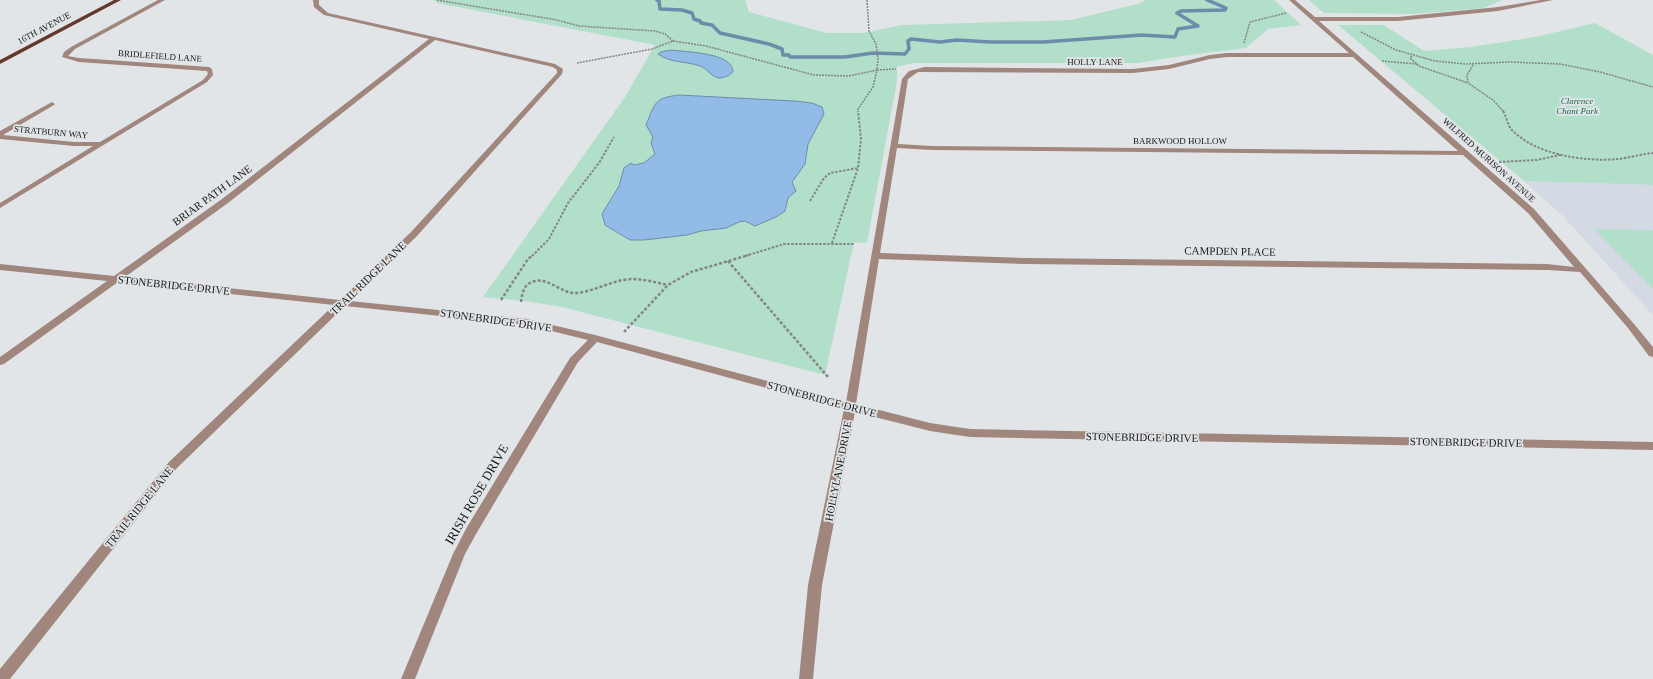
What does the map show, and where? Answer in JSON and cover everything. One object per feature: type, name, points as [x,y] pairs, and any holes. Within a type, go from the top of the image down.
[{"type":"main road","name":"16TH AVENUE","points":[[0,62],[118,0]]},
{"type":"street","name":"BRIDLEFIELD LANE","points":[[0,206],[205,81],[212,74],[209,69],[79,60],[65,57],[66,53],[72,48],[162,0]]},
{"type":"street","name":"TRAIL RIDGE LANE","points":[[0,679],[173,465],[414,234],[560,73],[560,69],[555,66],[326,14],[316,6],[316,0]]},
{"type":"street","name":"WILFRED MURISON AVENUE","points":[[1292,0],[1531,211],[1583,270],[1653,354]]},
{"type":"street","points":[[1314,19],[1392,19],[1498,9],[1550,0]]},
{"type":"street","name":"BRIAR PATH LANE","points":[[0,362],[242,189],[433,38]]},
{"type":"street","name":"HOLLY LANE","points":[[894,146],[905,79],[908,75],[917,70],[1133,71],[1168,67],[1227,54],[1355,55]]},
{"type":"street","name":"STRATBURN WAY","points":[[0,135],[52,104]]},
{"type":"street","name":"STRATBURN WAY","points":[[0,135],[74,144],[101,144]]},
{"type":"street","name":"BARKWOOD HOLLOW","points":[[894,146],[932,148],[1466,153]]},
{"type":"street","name":"HOLLYLANE DRIVE","points":[[806,679],[815,585],[850,407],[894,146]]},
{"type":"street","name":"CAMPDEN PLACE","points":[[876,256],[1026,261],[1547,267],[1583,270]]},
{"type":"street","name":"STONEBRIDGE DRIVE","points":[[0,267],[527,322],[595,338],[850,407],[930,427],[983,433],[1653,446]]},
{"type":"street","name":"IRISH ROSE DRIVE","points":[[408,679],[459,554],[470,531],[574,360],[595,338]]},
{"type":"path","points":[[437,0],[557,20],[579,26],[655,32],[665,34],[673,41]]},
{"type":"path","points":[[832,243],[858,168],[861,138],[858,109],[873,87],[877,70],[878,54],[876,44],[869,31],[867,0]]},
{"type":"path","points":[[1244,43],[1250,22],[1289,13]]},
{"type":"path","points":[[1359,30],[1371,38],[1412,56],[1436,62],[1473,64],[1510,62],[1570,65],[1603,71],[1653,87]]},
{"type":"path","points":[[577,63],[652,50],[673,41],[706,46],[814,75],[849,76],[877,70],[889,70],[902,67]]},
{"type":"path","points":[[1412,56],[1410,58],[1417,64]]},
{"type":"path","points":[[1379,60],[1417,64],[1468,83],[1504,112],[1509,128],[1522,139],[1560,155],[1615,160],[1653,153]]},
{"type":"path","points":[[1468,83],[1467,75],[1473,64]]},
{"type":"path","points":[[501,300],[528,260],[549,239],[568,203],[599,163],[614,136]]},
{"type":"path","points":[[1499,162],[1538,161],[1560,155]]},
{"type":"path","points":[[810,201],[824,178],[830,173],[858,168]]},
{"type":"path","points":[[624,332],[668,285],[691,272],[784,244],[855,244]]},
{"type":"path","points":[[728,261],[828,377]]},
{"type":"path","points":[[521,302],[523,292],[530,283],[539,281],[549,282],[560,290],[576,293],[637,278],[668,285]]},
{"type":"shaded area","points":[[1524,181],[1653,185],[1653,315],[1563,216]]},
{"type":"green space","points":[[434,0],[745,0],[749,12],[827,33],[863,33],[902,25],[1071,20],[1141,3],[1145,0],[1274,0],[1301,25],[1268,29],[1246,48],[1138,63],[913,63],[897,67],[897,81],[867,243],[854,242],[825,375],[562,307],[525,301],[483,297],[625,97],[655,45],[437,3]]},
{"type":"green space","points":[[1309,0],[1502,0],[1484,8],[1414,14],[1324,13]]},
{"type":"green space","name":"Clarence Chant Park","points":[[1595,23],[1653,55],[1653,185],[1524,181],[1338,25],[1384,25],[1424,51],[1470,47],[1535,37]]},
{"type":"green space","points":[[1594,229],[1653,230],[1653,289]]},
{"type":"water","points":[[670,50],[707,54],[717,57],[725,60],[731,65],[733,72],[723,78],[719,78],[695,64],[668,59],[658,54]]},
{"type":"water","points":[[679,95],[794,101],[812,103],[822,107],[824,114],[808,144],[805,164],[792,182],[796,191],[788,198],[785,211],[776,217],[755,226],[745,221],[726,228],[701,231],[687,235],[644,240],[630,240],[605,225],[602,214],[619,186],[624,168],[631,163],[634,165],[644,163],[655,154],[651,143],[653,137],[646,125],[656,103],[665,98]]},
{"type":"waterway","points":[[657,0],[659,1],[660,9],[682,10],[692,13],[694,19],[700,21],[701,23],[712,25],[720,33],[769,44],[782,49],[783,55],[789,55],[790,57],[845,57],[873,53],[905,54],[909,49],[908,41],[911,39],[940,42],[957,40],[990,42],[1043,42],[1142,35],[1175,37],[1178,29],[1198,26],[1177,13],[1181,11],[1225,10],[1226,8],[1207,0]]}]
